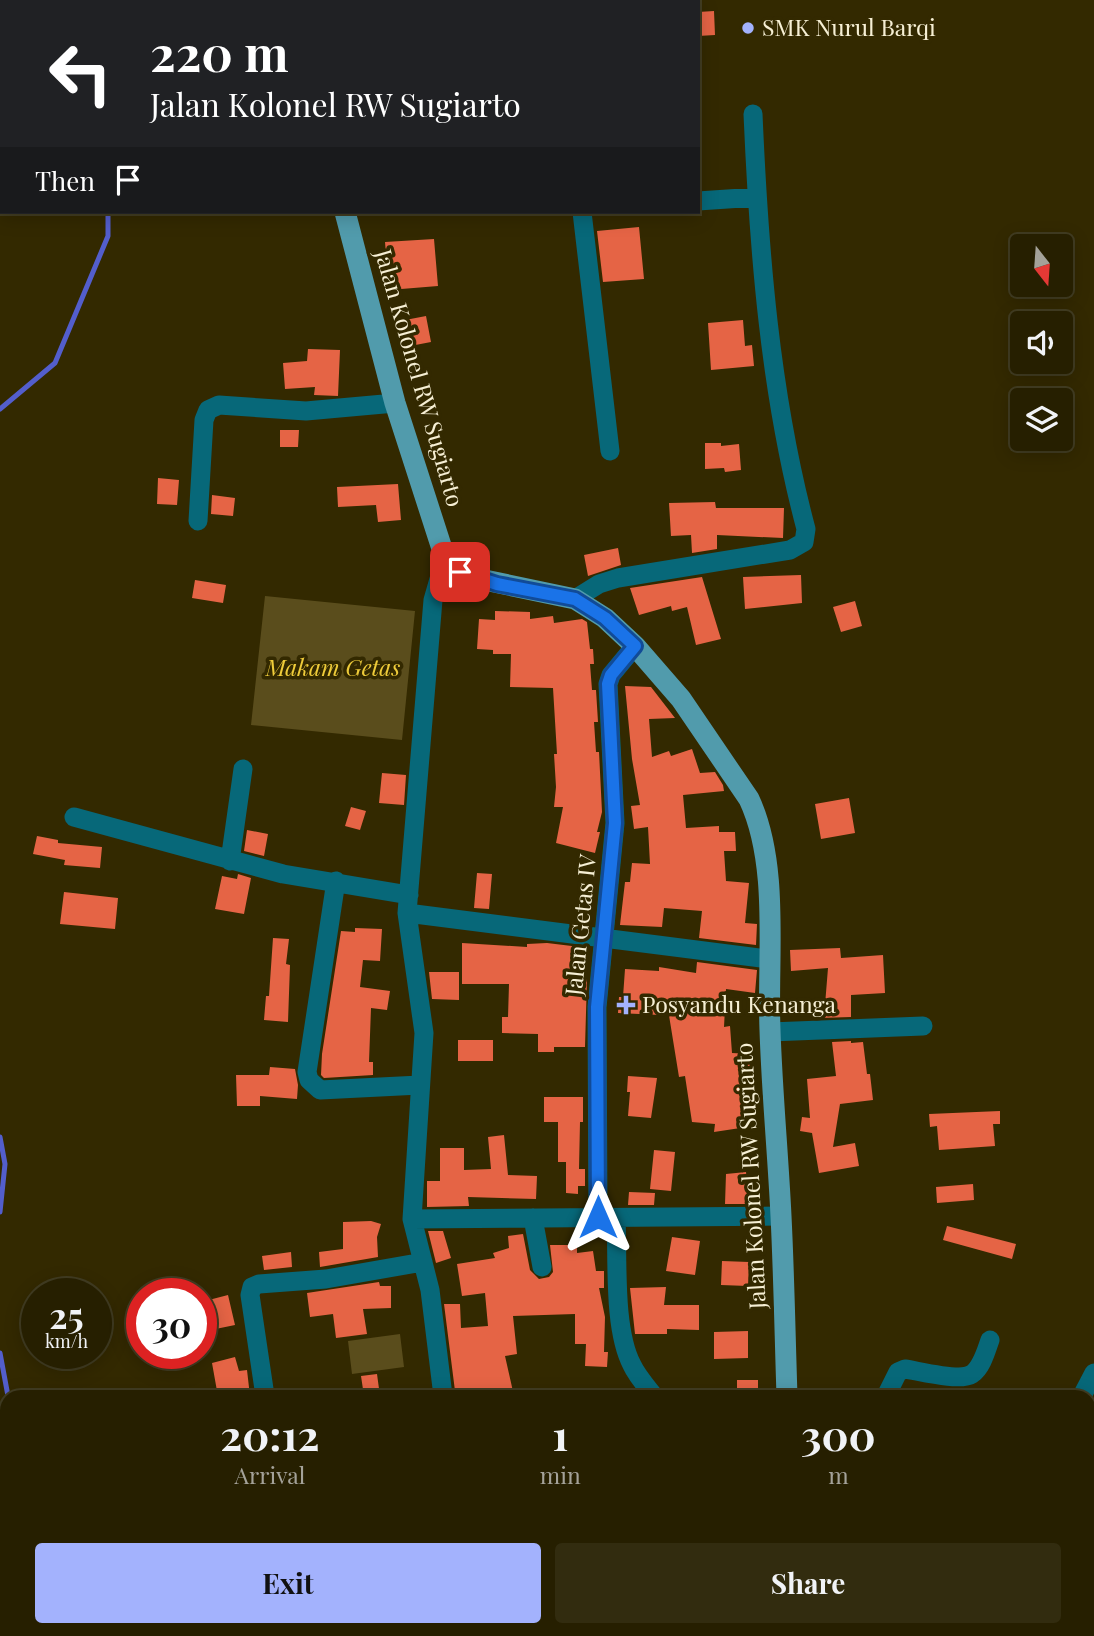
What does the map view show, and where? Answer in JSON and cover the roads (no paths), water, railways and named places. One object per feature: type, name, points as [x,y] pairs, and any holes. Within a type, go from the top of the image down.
[{"type":"main road","name":"Jalan Kolonel RW Sugiarto","points":[[346,214],[395,404],[444,558],[460,572],[475,578],[575,599],[612,624],[681,699],[749,799],[756,814],[769,881],[770,1032],[782,1216],[787,1390]]},
{"type":"street","points":[[575,599],[599,584],[618,578],[790,550],[804,542],[806,529],[776,379],[765,293],[754,114]]},
{"type":"street","points":[[700,201],[757,197]]},
{"type":"street","points":[[582,214],[610,451]]},
{"type":"street","points":[[198,521],[204,420],[208,410],[219,405],[306,411],[395,404]]},
{"type":"street","points":[[442,1390],[430,1290],[412,1220],[424,1033],[408,904],[433,600],[444,558]]},
{"type":"street","name":"Jalan Getas IV","points":[[635,646],[611,675],[608,684],[615,823],[597,1007],[607,1217],[623,1344],[632,1366],[650,1390]]},
{"type":"street","points":[[230,860],[243,769]]},
{"type":"street","points":[[74,817],[283,874],[336,881],[408,904],[706,953],[768,959]]},
{"type":"street","points":[[336,881],[307,1072],[309,1080],[320,1090],[420,1085]]},
{"type":"street","points":[[770,1032],[923,1026]]},
{"type":"street","points":[[412,1220],[782,1216]]},
{"type":"street","points":[[533,1218],[542,1267]]},
{"type":"street","points":[[264,1390],[250,1295],[252,1286],[326,1279],[423,1262]]},
{"type":"street","points":[[889,1390],[898,1372],[905,1369],[963,1377],[972,1374],[980,1365],[990,1340]]},
{"type":"street","points":[[1085,1390],[1094,1373]]},
{"type":"waterway","points":[[0,409],[55,363],[108,236],[108,214]]},
{"type":"waterway","points":[[0,1137],[5,1164],[0,1212]]},
{"type":"waterway","points":[[0,1353],[7,1390]]},
{"type":"place","name":"SMK Nurul Barqi","points":[[748,28]]},
{"type":"place","name":"Posyandu Kenanga","points":[[626,1005]]},
{"type":"park label","name":"Makam Getas","points":[[333,668]]}]
